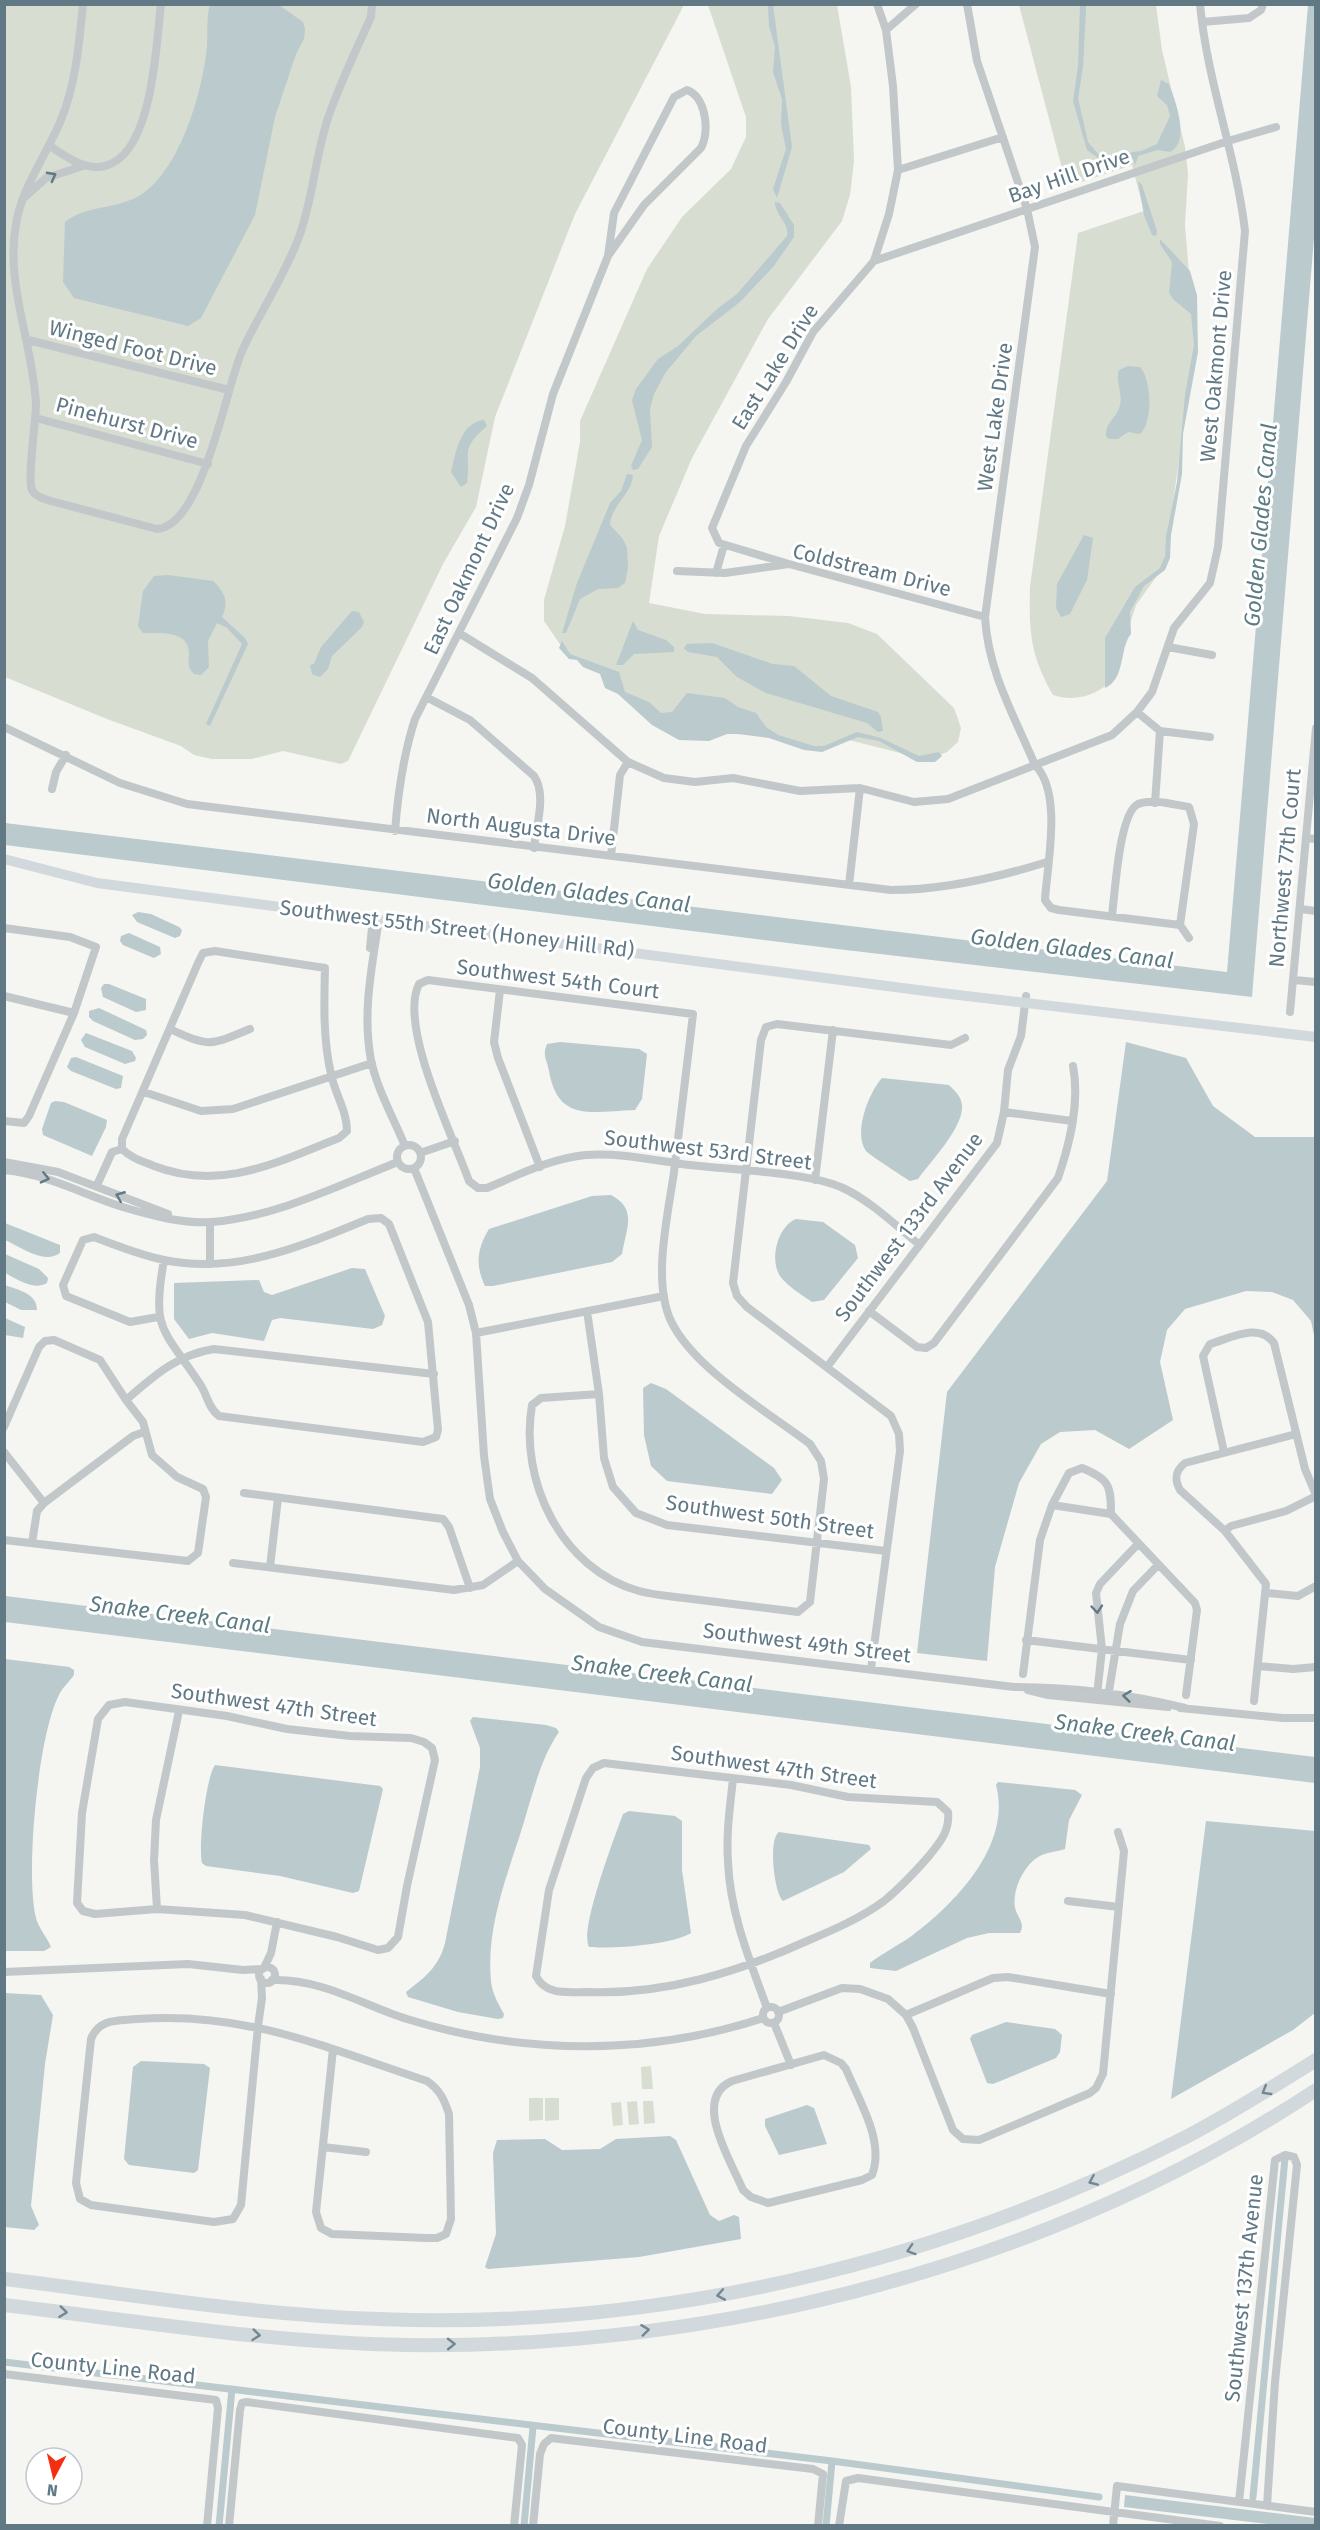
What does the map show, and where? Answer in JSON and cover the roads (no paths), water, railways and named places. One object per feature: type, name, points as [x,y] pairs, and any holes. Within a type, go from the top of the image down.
[{"type":"highway","points":[[4,2279],[293,2314],[378,2319],[460,2321],[553,2316],[680,2302],[783,2284],[885,2257],[1016,2213],[1110,2174],[1188,2136],[1316,2060]]},
{"type":"highway","points":[[4,2305],[322,2342],[407,2345],[580,2338],[696,2324],[812,2304],[940,2268],[1150,2183],[1227,2142],[1316,2090]]},
{"type":"street","points":[[83,4],[71,93],[50,146],[25,196],[16,224],[14,275],[35,383],[36,418],[31,489],[37,495],[157,529],[170,525],[186,507],[208,464],[242,352],[288,264],[300,234],[328,118],[372,7]]},
{"type":"street","points":[[50,146],[84,165],[104,167],[120,159],[135,141],[152,79],[161,4]]},
{"type":"street","name":"East Lake Drive","points":[[724,545],[719,543],[712,528],[746,446],[786,382],[813,332],[874,261],[890,214],[898,170],[893,86],[886,30],[877,4]]},
{"type":"street","points":[[886,30],[916,4]]},
{"type":"street","name":"West Lake Drive","points":[[967,4],[977,61],[1027,209],[1035,247],[1034,271],[985,617],[986,641],[997,681],[1035,765],[1042,772],[1049,792],[1051,830],[1045,900],[1051,908],[1059,910],[1112,915]]},
{"type":"street","name":"West Oakmont Drive","points":[[459,633],[531,678],[628,762],[664,778],[694,782],[733,778],[800,791],[860,788],[915,802],[931,803],[948,800],[1112,735],[1137,712],[1152,692],[1174,628],[1210,583],[1218,547],[1245,231],[1240,191],[1209,66],[1200,4]]},
{"type":"street","points":[[1202,22],[1249,18],[1256,15],[1263,4]]},
{"type":"street","name":"East Oakmont Drive","points":[[395,831],[405,750],[415,719],[428,698],[517,518],[529,485],[553,394],[608,256],[644,205],[701,148],[706,139],[707,129],[699,100],[693,92],[681,91],[674,97],[632,174],[614,213],[608,256]]},
{"type":"street","name":"Bay Hill Drive","points":[[874,261],[1228,141],[1276,127]]},
{"type":"street","points":[[898,170],[1003,137]]},
{"type":"street","points":[[25,196],[46,178],[84,165]]},
{"type":"street","points":[[4,223],[16,224]]},
{"type":"street","name":"Winged Foot Drive","points":[[28,340],[229,390]]},
{"type":"street","name":"Pinehurst Drive","points":[[36,418],[208,464]]},
{"type":"street","points":[[716,573],[724,545],[789,564]]},
{"type":"street","name":"Coldstream Drive","points":[[677,571],[716,573],[789,564],[985,617]]},
{"type":"street","points":[[1168,647],[1212,654]]},
{"type":"street","points":[[428,698],[470,720],[540,783],[534,848]]},
{"type":"street","points":[[1137,712],[1160,731],[1210,737]]},
{"type":"street","name":"North Augusta Drive","points":[[4,727],[120,783],[187,804],[395,831],[891,890],[933,888],[1002,876],[1047,862]]},
{"type":"street","name":"Northwest 77th Court","points":[[1290,1012],[1316,728]]},
{"type":"street","points":[[1155,803],[1160,731]]},
{"type":"street","points":[[52,789],[56,772],[66,755]]},
{"type":"street","points":[[611,856],[620,776],[628,762]]},
{"type":"street","points":[[849,885],[860,788]]},
{"type":"street","points":[[1180,925],[1112,915],[1127,819],[1136,805],[1155,803],[1189,807],[1192,810],[1194,824],[1180,925],[1189,938]]},
{"type":"street","points":[[1306,838],[1316,839]]},
{"type":"street","name":"Southwest 55th Street (Honey Hill Rd)","points":[[4,859],[97,883],[1316,1036]]},
{"type":"street","points":[[1300,909],[1316,911]]},
{"type":"street","points":[[376,918],[370,964],[367,1032],[372,1063],[405,1146]]},
{"type":"street","points":[[4,928],[70,937],[96,947],[74,1013],[24,1123],[4,1121]]},
{"type":"street","points":[[215,951],[325,968],[323,1022],[331,1075],[347,1121],[347,1131],[339,1138],[255,1170],[219,1177],[177,1175],[129,1156],[122,1149],[122,1139],[170,1029],[203,953],[215,951]]},
{"type":"street","name":"Southwest 54th Court","points":[[454,1141],[418,1046],[414,995],[419,984],[428,980],[693,1014],[675,1163]]},
{"type":"street","points":[[1294,980],[1316,982]]},
{"type":"street","points":[[500,990],[494,1042],[540,1167]]},
{"type":"street","points":[[4,996],[74,1013]]},
{"type":"street","name":"Southwest 133rd Avenue","points":[[827,1367],[997,1143],[1004,1113],[1008,1070],[1019,1045],[1025,1000]]},
{"type":"street","points":[[871,1669],[900,1451],[899,1434],[891,1416],[747,1307],[734,1289],[732,1277],[761,1040],[766,1027],[777,1024],[951,1045],[965,1038]]},
{"type":"street","points":[[170,1029],[199,1043],[213,1044],[250,1029]]},
{"type":"street","points":[[815,1180],[833,1030]]},
{"type":"street","points":[[144,1092],[201,1111],[233,1109],[372,1063]]},
{"type":"street","points":[[869,1311],[917,1347],[926,1348],[934,1343],[1058,1178],[1067,1152],[1077,1084],[1073,1066]]},
{"type":"street","points":[[1004,1113],[1072,1121]]},
{"type":"street","points":[[420,1153],[454,1141]]},
{"type":"street","name":"Southwest 53rd Street","points":[[454,1141],[469,1181],[478,1188],[487,1188],[540,1167],[587,1154],[815,1180],[852,1193],[920,1245]]},
{"type":"street","points":[[405,1146],[412,1146],[420,1153],[421,1160],[414,1168],[406,1169],[398,1162],[398,1154],[405,1146]]},
{"type":"street","points":[[98,1183],[112,1152],[122,1149]]},
{"type":"street","points":[[4,1162],[58,1172],[155,1209],[195,1221]]},
{"type":"street","points":[[4,1170],[50,1178],[124,1207],[162,1217],[210,1222],[249,1217],[398,1162]]},
{"type":"street","points":[[599,1394],[541,1398],[532,1405],[529,1418],[533,1466],[551,1521],[587,1563],[639,1591],[798,1612],[805,1608],[810,1602],[824,1479],[821,1461],[810,1444],[710,1369],[692,1351],[670,1321],[664,1296],[662,1268],[675,1163]]},
{"type":"street","name":"Southwest 49th Street","points":[[414,1168],[469,1305],[476,1333],[484,1456],[490,1499],[518,1561],[545,1589],[598,1626],[642,1641],[1014,1687],[1050,1687],[1108,1698],[1148,1699],[1185,1708],[1283,1719],[1316,1718]]},
{"type":"street","points":[[158,1317],[130,1322],[66,1296],[63,1285],[79,1246],[87,1237],[164,1260],[210,1264],[246,1262],[288,1251],[368,1219],[381,1218],[389,1224],[428,1322],[438,1430],[436,1437],[423,1442],[219,1416],[211,1408],[203,1389],[180,1358],[158,1317],[157,1299],[164,1260]]},
{"type":"street","points":[[210,1222],[210,1264]]},
{"type":"street","points":[[476,1333],[664,1296]]},
{"type":"street","name":"Southwest 50th Street","points":[[587,1311],[599,1394],[604,1458],[614,1488],[636,1513],[667,1526],[886,1551]]},
{"type":"street","points":[[1224,1452],[1204,1364],[1205,1350],[1210,1344],[1254,1332],[1269,1337],[1274,1343],[1296,1434],[1316,1495],[1286,1511],[1231,1526],[1225,1531]]},
{"type":"street","points":[[4,1427],[39,1347],[45,1341],[54,1340],[100,1360],[143,1422],[152,1455],[162,1466],[203,1489],[206,1497],[198,1553],[194,1559],[188,1561],[4,1540]]},
{"type":"street","points":[[126,1400],[167,1365],[180,1358],[214,1349],[434,1374]]},
{"type":"street","points":[[32,1543],[37,1511],[44,1503],[133,1436],[144,1432]]},
{"type":"street","points":[[1254,1701],[1267,1593],[1266,1584],[1225,1531],[1180,1490],[1176,1482],[1176,1475],[1185,1463],[1296,1434]]},
{"type":"street","points":[[4,1452],[44,1503]]},
{"type":"street","points":[[1023,1674],[1038,1551],[1052,1505],[1069,1473],[1082,1468],[1101,1476],[1106,1481],[1111,1514],[1137,1545],[1195,1603],[1197,1610],[1186,1695]]},
{"type":"street","points":[[244,1493],[443,1519],[449,1527],[470,1588]]},
{"type":"street","points":[[270,1567],[278,1498]]},
{"type":"street","points":[[1052,1505],[1111,1514]]},
{"type":"street","points":[[1097,1696],[1102,1649],[1096,1593],[1100,1584],[1137,1545]]},
{"type":"street","points":[[232,1563],[454,1590],[483,1585],[518,1561]]},
{"type":"street","points":[[1108,1698],[1120,1624],[1133,1591],[1158,1565]]},
{"type":"street","points":[[1267,1593],[1298,1596],[1316,1586]]},
{"type":"street","points":[[1026,1641],[1191,1660]]},
{"type":"street","points":[[1258,1666],[1293,1669],[1316,1667]]},
{"type":"street","name":"Southwest 47th Street","points":[[157,1909],[95,1914],[83,1911],[77,1903],[82,1813],[98,1719],[110,1705],[125,1702],[227,1716],[287,1729],[350,1736],[411,1738],[424,1742],[432,1748],[435,1760],[406,1886],[398,1937],[388,1948],[378,1950],[277,1922]]},
{"type":"street","points":[[178,1711],[156,1820],[154,1860],[157,1909],[245,1915],[277,1922],[258,2026],[241,2205],[233,2219],[214,2222],[92,2205],[80,2199],[76,2183],[91,2039],[94,2032],[107,2022],[165,2017],[258,2026],[333,2049],[427,2081],[440,2093],[449,2114],[451,2219],[446,2234],[437,2238],[332,2234],[321,2228],[316,2212],[333,2049]]},
{"type":"street","name":"Southwest 47th Street","points":[[604,1763],[733,1779],[791,1785],[848,1797],[937,1803],[948,1812],[950,1824],[943,1839],[916,1872],[883,1901],[841,1926],[752,1965],[702,1979],[656,1988],[588,1992],[548,1990],[540,1985],[536,1976],[539,1943],[549,1890],[586,1778],[593,1768],[604,1763]]},
{"type":"street","points":[[733,1779],[728,1863],[738,1926],[767,2008],[763,2019]]},
{"type":"street","points":[[778,2012],[842,1988],[874,1992],[888,1999],[906,2015],[952,2130],[963,2139],[979,2140],[1090,2093],[1101,2081],[1111,1994],[1124,1851],[1118,1832]]},
{"type":"street","points":[[1068,1901],[1119,1907]]},
{"type":"street","points":[[4,1972],[188,1964],[243,1970],[291,1979],[338,1993],[406,2019],[455,2032],[564,2047],[616,2046],[690,2038],[763,2019],[769,2023],[774,2022],[778,2019],[778,2012],[775,2008],[767,2008]]},
{"type":"street","points":[[906,2015],[993,1978],[1008,1977],[1111,1994]]},
{"type":"street","points":[[774,2022],[791,2065]]},
{"type":"street","points":[[824,2055],[833,2058],[846,2070],[876,2146],[876,2161],[872,2175],[862,2180],[768,2203],[751,2197],[743,2190],[713,2118],[712,2109],[723,2085],[791,2065],[824,2055]]},
{"type":"street","points":[[323,2147],[366,2152]]},
{"type":"street","name":"Southwest 137th Avenue","points":[[1239,2502],[1275,2160],[1285,2155],[1294,2157],[1297,2165],[1275,2382],[1267,2506]]},
{"type":"street","name":"County Line Road","points":[[4,2374],[216,2400],[218,2408],[207,2526]]},
{"type":"street","points":[[229,2526],[242,2403],[518,2438],[522,2445],[514,2526]]},
{"type":"street","name":"County Line Road","points":[[533,2526],[540,2454],[544,2444],[551,2438],[813,2469],[823,2474],[818,2526]]},
{"type":"street","points":[[840,2526],[846,2481],[870,2480],[1220,2526]]},
{"type":"street","points":[[1113,2526],[1117,2486],[1316,2512]]},
{"type":"waterway","points":[[1253,2497],[1285,2158]]},
{"type":"waterway","points":[[4,2362],[832,2461],[1099,2497]]},
{"type":"waterway","points":[[219,2526],[232,2389]]},
{"type":"waterway","points":[[524,2526],[533,2427]]},
{"type":"waterway","points":[[826,2526],[832,2461]]},
{"type":"water label","name":"Golden Glades Canal","points":[[1260,525]]},
{"type":"water label","name":"Golden Glades Canal","points":[[589,892]]},
{"type":"water label","name":"Golden Glades Canal","points":[[1072,948]]},
{"type":"water label","name":"Snake Creek Canal","points":[[180,1614]]},
{"type":"water label","name":"Snake Creek Canal","points":[[662,1673]]},
{"type":"water label","name":"Snake Creek Canal","points":[[1145,1732]]}]
